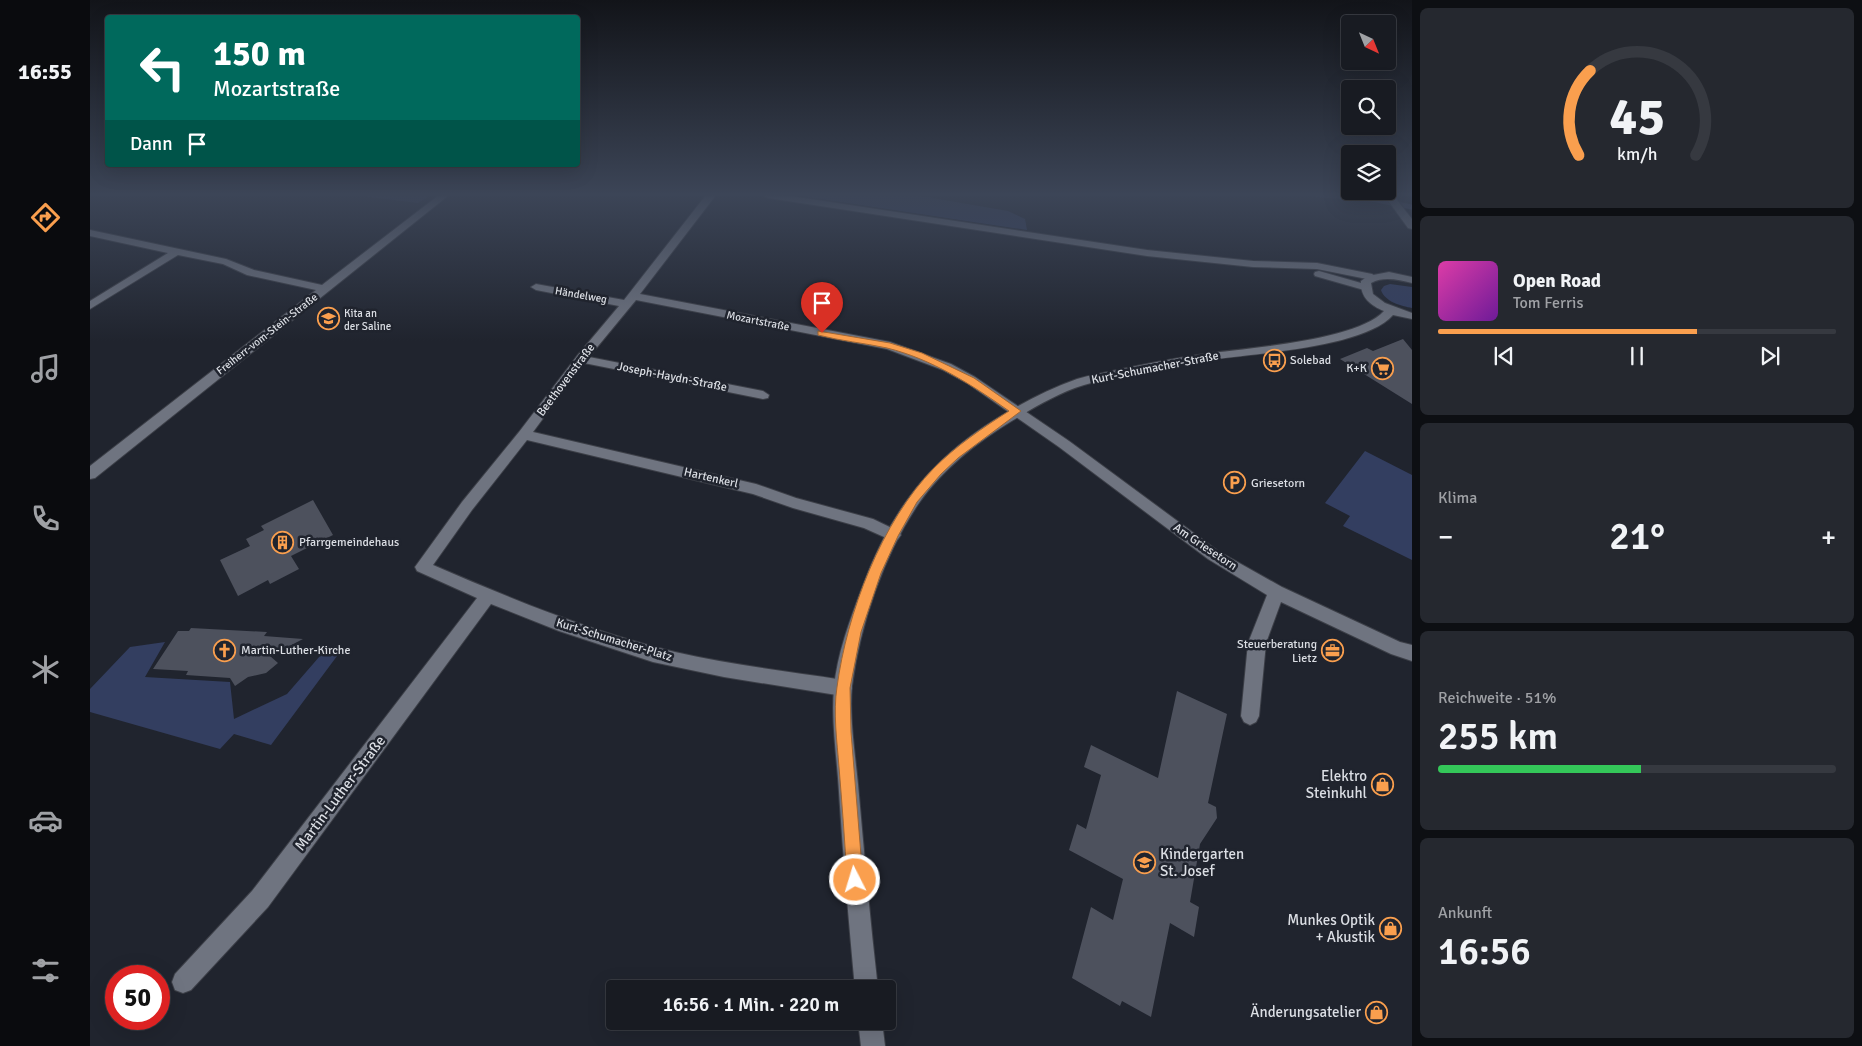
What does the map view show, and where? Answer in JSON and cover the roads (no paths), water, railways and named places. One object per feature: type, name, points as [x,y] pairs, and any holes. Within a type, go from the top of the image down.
[{"type":"street","points":[[139,244],[226,262],[251,273],[324,289]]},
{"type":"street","name":"Freiherr-vom-Stein-Straße","points":[[90,474],[381,244]]},
{"type":"street","name":"Beethovenstraße","points":[[423,567],[467,506],[673,244]]},
{"type":"street","points":[[1088,244],[1147,253],[1316,266],[1372,277],[1400,277],[1412,280]]},
{"type":"street","points":[[90,306],[176,252]]},
{"type":"street","points":[[1289,265],[1364,287],[1372,299],[1391,310],[1412,316]]},
{"type":"street","points":[[1400,277],[1412,268]]},
{"type":"street","points":[[1364,287],[1366,281],[1372,277]]},
{"type":"street","name":"Händelweg","points":[[536,287],[630,300]]},
{"type":"street","name":"Mozartstraße","points":[[630,300],[899,348],[938,363],[963,376],[1016,411]]},
{"type":"street","name":"Kurt-Schumacher-Straße","points":[[866,980],[857,899],[844,741],[843,688],[854,632],[875,573],[893,535],[914,500],[954,455],[986,430],[1043,397],[1081,382],[1134,369],[1333,339],[1365,329],[1383,319],[1391,310]]},
{"type":"street","name":"Joseph-Haydn-Straße","points":[[581,359],[763,395]]},
{"type":"street","name":"Am Griesetorn","points":[[1016,411],[1064,444],[1213,555],[1276,592],[1397,649],[1412,653]]},
{"type":"street","name":"Hartenkerl","points":[[524,435],[756,489],[793,503],[868,523],[893,535]]},
{"type":"street","name":"Kurt-Schumacher-Platz","points":[[423,567],[507,605],[654,654],[733,671],[843,688]]},
{"type":"street","points":[[1250,716],[1257,642],[1276,592]]},
{"type":"street","name":"Martin-Luther-Straße","points":[[183,982],[260,899],[488,596]]},
{"type":"street","points":[[871,1030],[873,1046]]},
{"type":"place","name":"Kita an der Saline","points":[[328,319]]},
{"type":"place","name":"Solebad","points":[[1274,360]]},
{"type":"place","name":"K+K","points":[[1383,368]]},
{"type":"place","name":"Griesetorn","points":[[1235,483]]},
{"type":"place","name":"Pfarrgemeindehaus","points":[[283,542]]},
{"type":"place","name":"Martin-Luther-Kirche","points":[[225,650]]},
{"type":"place","name":"Steuerberatung Lietz","points":[[1333,651]]},
{"type":"place","name":"Elektro Steinkuhl","points":[[1383,785]]},
{"type":"place","name":"Kindergarten St. Josef","points":[[1144,863]]},
{"type":"place","name":"Munkes Optik + Akustik","points":[[1391,929]]},
{"type":"place","name":"Änderungsatelier","points":[[1377,1012]]}]
